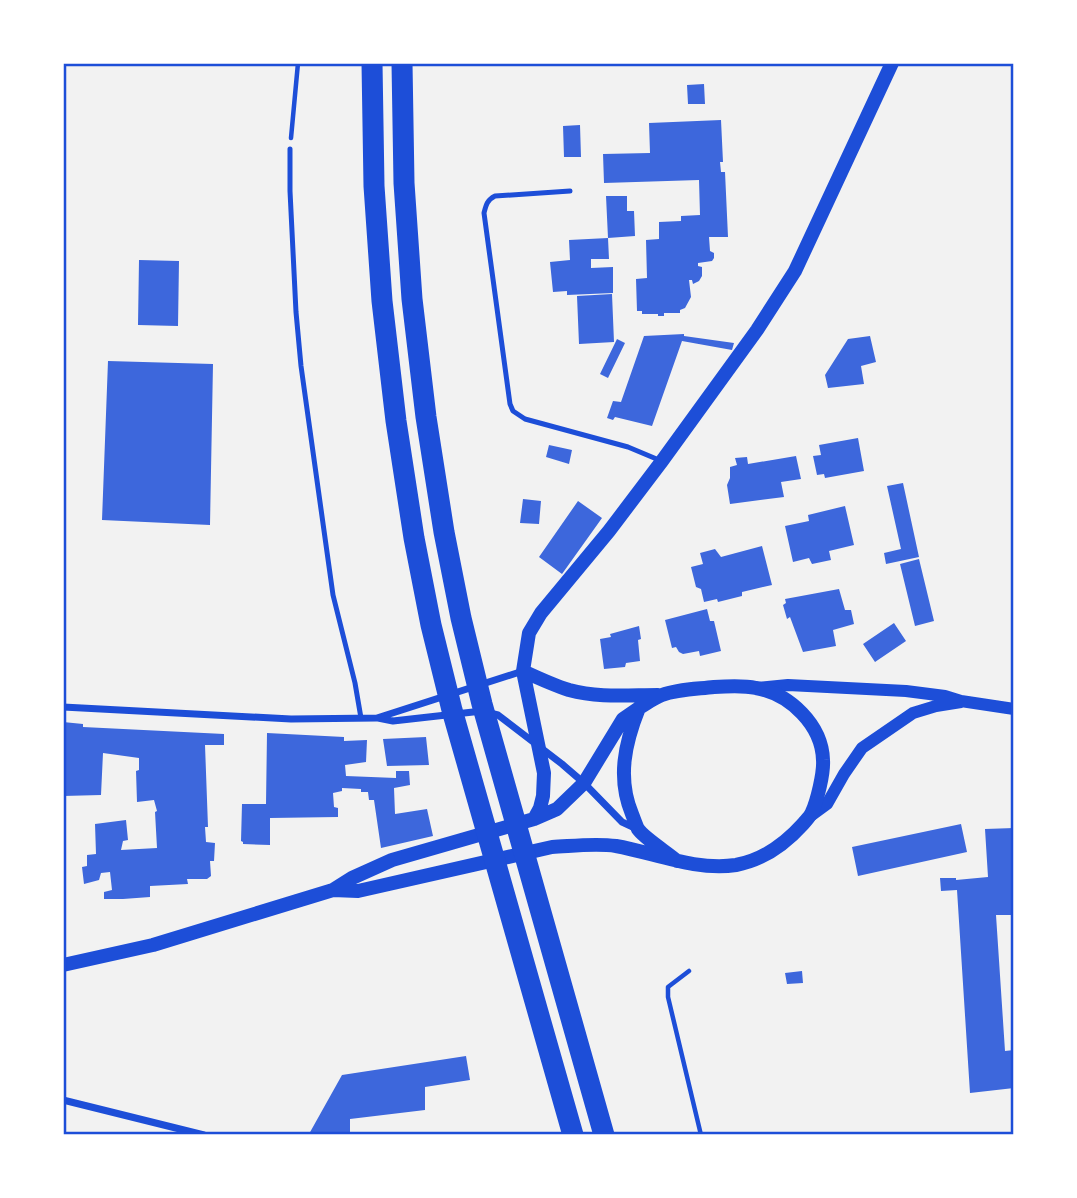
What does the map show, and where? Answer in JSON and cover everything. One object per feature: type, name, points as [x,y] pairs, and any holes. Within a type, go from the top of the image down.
[{"type":"highway","points":[[372,63],[374,186],[382,301],[396,421],[414,538],[437,650],[573,1135]]},
{"type":"highway","points":[[402,63],[404,183],[412,299],[426,417],[444,532],[482,704],[604,1135]]},
{"type":"main road","points":[[534,819],[543,796],[544,773],[523,671],[533,625],[662,461],[757,330],[795,271],[892,63]]},
{"type":"main road","points":[[333,890],[358,891],[552,847],[614,846],[701,865],[735,865],[760,858],[787,842],[811,815],[823,760],[816,732],[801,712],[785,698],[758,688],[728,686],[662,695],[604,696],[572,691],[523,671]]},
{"type":"main road","points":[[63,965],[153,945],[333,890],[352,878],[393,860],[534,819],[557,809],[584,783],[623,719],[662,695]]},
{"type":"main road","points":[[639,708],[631,728],[623,764],[624,789],[639,830],[677,861]]},
{"type":"street","points":[[377,718],[523,671]]},
{"type":"street","points":[[758,688],[788,685],[906,691],[1014,709]]},
{"type":"street","points":[[811,815],[827,804],[862,748],[913,713],[961,701]]},
{"type":"street","points":[[63,707],[291,719],[377,718],[393,721],[482,711],[498,715],[532,740],[584,783],[621,822],[639,830]]},
{"type":"street","points":[[63,1100],[204,1135]]},
{"type":"lane","points":[[290,149],[290,204],[301,366],[333,595],[361,718]]},
{"type":"lane","points":[[570,191],[495,196],[489,199],[485,206],[510,404],[513,411],[525,419],[628,447],[662,461]]},
{"type":"path","points":[[290,149],[298,63]]},
{"type":"path","points":[[689,971],[668,987],[668,997],[701,1135]]},
{"type":"building","points":[[704,84],[705,104],[688,104],[687,85]]},
{"type":"building","points":[[721,120],[723,162],[720,162],[721,172],[725,172],[728,237],[709,237],[710,251],[714,253],[714,258],[712,261],[698,263],[698,266],[702,267],[702,276],[693,284],[692,280],[689,280],[691,297],[680,313],[664,313],[664,316],[642,314],[642,311],[637,311],[636,279],[647,278],[646,240],[659,239],[659,222],[681,221],[681,216],[700,215],[699,180],[604,183],[603,154],[650,153],[649,123]]},
{"type":"building","points":[[580,125],[581,157],[564,157],[563,126]]},
{"type":"building","points":[[606,196],[627,196],[627,211],[634,211],[635,236],[608,238]]},
{"type":"building","points":[[608,238],[609,259],[591,259],[591,268],[613,267],[613,293],[567,295],[567,291],[553,292],[550,262],[570,260],[569,240]]},
{"type":"building","points":[[139,260],[179,261],[178,326],[138,325]]},
{"type":"building","points":[[612,294],[614,342],[579,344],[577,296]]},
{"type":"building","points":[[684,334],[734,343],[732,350],[682,341],[652,426],[615,417],[613,420],[607,418],[613,401],[621,402],[644,336]]},
{"type":"building","points":[[870,336],[876,362],[861,366],[864,384],[828,388],[825,375],[848,339]]},
{"type":"building","points":[[617,339],[625,343],[608,378],[600,374]]},
{"type":"building","points":[[108,361],[213,364],[210,525],[102,520]]},
{"type":"building","points":[[858,438],[864,471],[825,478],[824,474],[817,475],[813,456],[821,455],[819,445]]},
{"type":"building","points":[[549,445],[572,450],[569,464],[546,457]]},
{"type":"building","points":[[796,456],[801,479],[781,482],[784,497],[730,504],[727,485],[730,467],[737,465],[735,458],[747,457],[748,464]]},
{"type":"building","points":[[903,483],[919,557],[886,564],[884,553],[901,549],[887,486]]},
{"type":"building","points":[[523,499],[541,501],[539,524],[520,523]]},
{"type":"building","points":[[578,501],[602,518],[562,574],[539,557]]},
{"type":"building","points":[[845,506],[854,545],[829,551],[831,560],[812,564],[809,558],[793,562],[785,526],[809,521],[808,515]]},
{"type":"building","points":[[762,546],[772,585],[742,592],[742,596],[718,602],[717,599],[704,602],[701,589],[696,587],[691,567],[703,564],[700,553],[715,549],[721,557]]},
{"type":"building","points":[[919,559],[934,621],[915,626],[900,564]]},
{"type":"building","points":[[839,589],[845,610],[851,610],[854,624],[833,630],[836,646],[803,652],[790,617],[787,619],[783,605],[786,603],[785,599]]},
{"type":"building","points":[[707,609],[710,621],[714,621],[721,651],[700,656],[699,651],[683,654],[676,647],[672,648],[665,620]]},
{"type":"building","points":[[894,623],[906,641],[875,662],[863,644]]},
{"type":"building","points":[[639,626],[640,661],[626,663],[625,667],[604,669],[600,639]]},
{"type":"building","points":[[63,722],[83,724],[83,727],[224,734],[224,745],[205,745],[208,827],[205,827],[206,842],[215,843],[214,861],[210,861],[211,876],[207,879],[187,879],[188,884],[150,886],[150,897],[123,899],[104,899],[104,892],[112,890],[110,872],[101,873],[99,880],[84,884],[82,867],[87,866],[87,855],[96,854],[95,824],[126,820],[128,840],[123,841],[121,850],[157,848],[157,811],[154,800],[137,802],[136,771],[139,770],[139,758],[103,753],[101,795],[63,796]]},
{"type":"building","points":[[267,733],[344,737],[344,741],[367,740],[366,762],[345,765],[346,776],[396,778],[396,771],[409,771],[410,785],[394,788],[395,814],[427,809],[433,836],[381,848],[374,800],[369,800],[368,792],[361,792],[361,789],[342,788],[342,791],[333,793],[338,817],[270,818],[270,845],[243,844],[242,804],[266,804]]},
{"type":"building","points":[[426,737],[429,765],[387,766],[383,739]]},
{"type":"building","points":[[961,824],[967,852],[858,876],[852,847]]},
{"type":"building","points":[[1014,828],[1014,915],[996,915],[1005,1051],[1014,1050],[1014,1088],[970,1093],[957,890],[941,891],[940,878],[956,880],[988,877],[985,829]]},
{"type":"building","points":[[802,971],[803,983],[787,984],[785,973]]},
{"type":"building","points":[[466,1056],[470,1080],[425,1087],[425,1110],[350,1119],[350,1135],[309,1134],[342,1075]]}]
